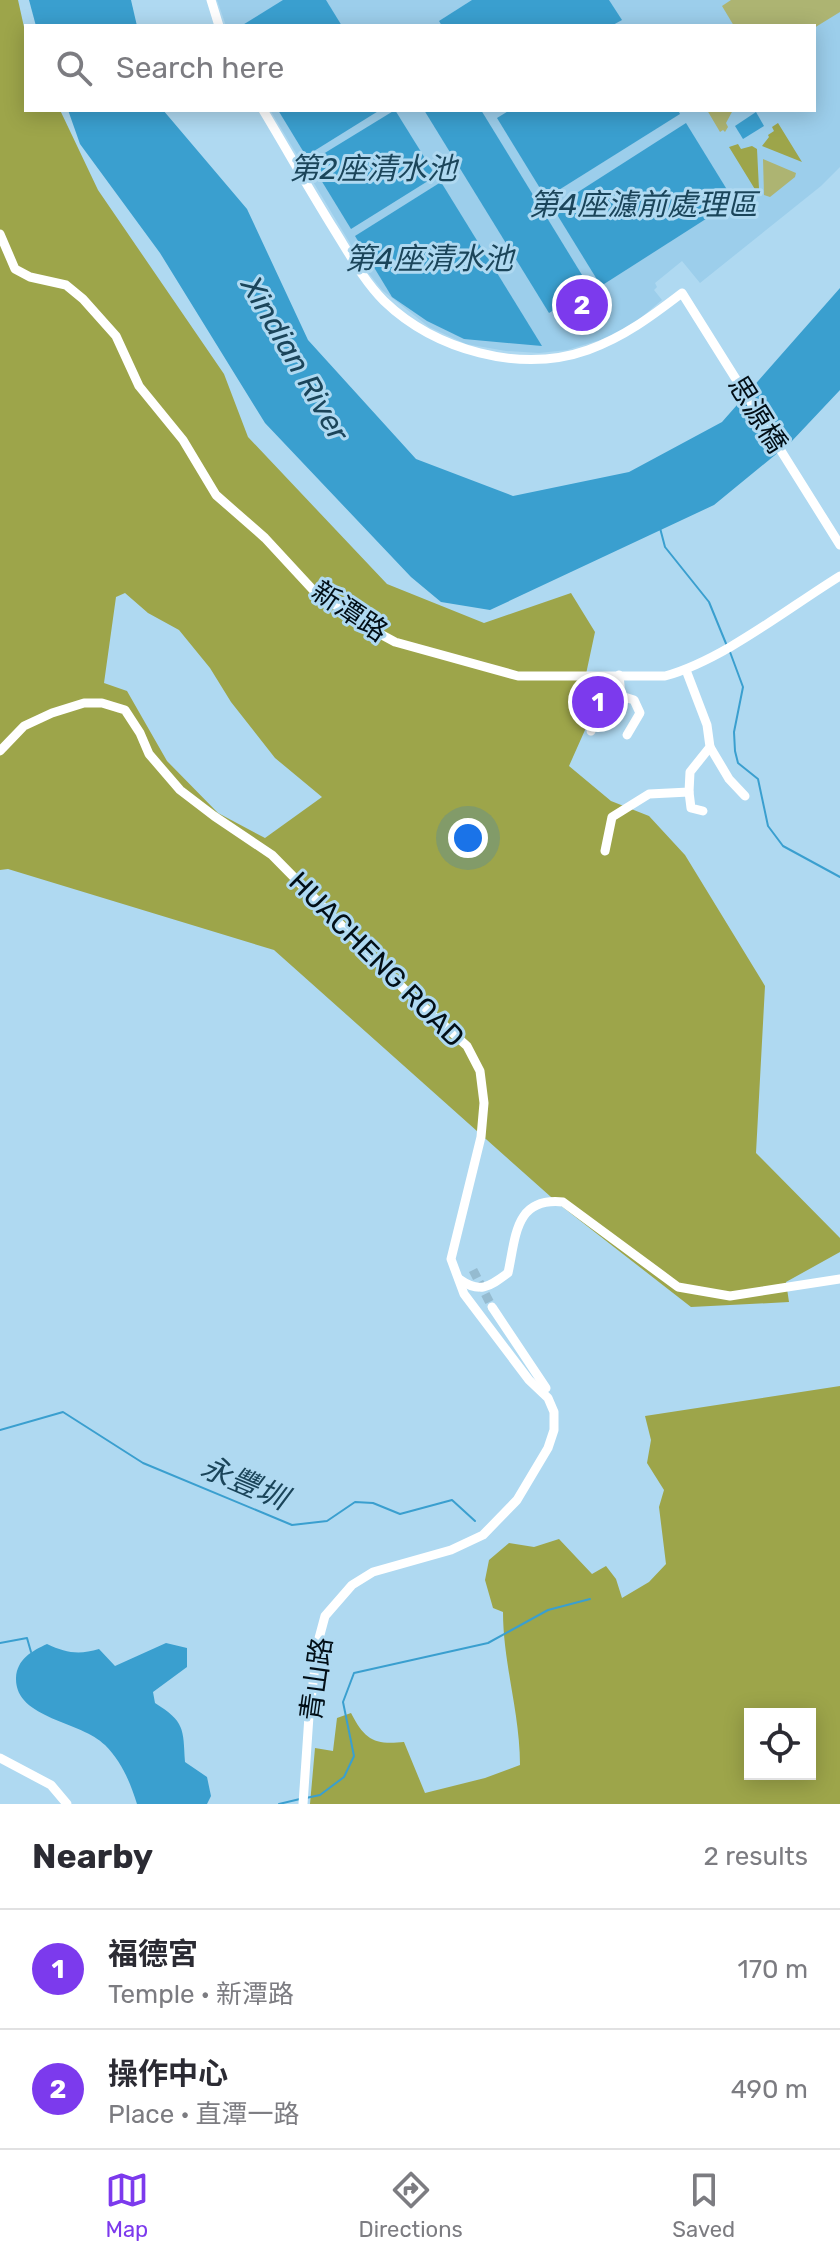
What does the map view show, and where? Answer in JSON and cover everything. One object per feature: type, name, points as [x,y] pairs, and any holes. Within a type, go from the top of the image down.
[{"type":"street","points":[[211,0],[218,24]]},
{"type":"street","name":"思源橋","points":[[264,112],[360,272],[384,301],[437,337],[495,357],[564,355],[593,348],[639,326],[682,293],[840,545]]},
{"type":"street","name":"新潭路","points":[[0,234],[15,269],[30,277],[66,285],[116,336],[139,386],[183,440],[216,495],[265,538],[314,591],[395,642],[518,676],[665,676],[686,670],[840,576]]},
{"type":"street","points":[[686,670],[707,725],[710,747],[729,779],[745,796]]},
{"type":"street","points":[[619,675],[621,696]]},
{"type":"street","points":[[591,731],[603,702],[621,696],[634,700],[640,713],[627,735]]},
{"type":"street","name":"HUACHENG ROAD","points":[[0,751],[24,726],[52,713],[84,703],[102,703],[125,710],[149,754],[180,790],[272,855],[406,991],[467,1046],[480,1071],[484,1103],[476,1161],[451,1259],[459,1279]]},
{"type":"street","points":[[703,811],[691,808],[690,772],[710,747]]},
{"type":"street","points":[[605,851],[612,817],[649,794],[689,792]]},
{"type":"street","points":[[459,1279],[471,1287],[482,1288],[508,1273],[518,1227],[525,1214],[533,1205],[549,1201],[563,1202],[678,1287],[730,1296],[840,1279]]},
{"type":"street","points":[[459,1279],[473,1307],[529,1380],[547,1393]]},
{"type":"street","points":[[492,1307],[547,1393]]},
{"type":"street","name":"青山路","points":[[303,1804],[318,1642],[325,1616],[352,1585],[373,1572],[451,1550],[483,1535],[494,1525],[517,1500],[548,1448],[554,1430],[554,1412],[547,1393]]},
{"type":"street","points":[[0,1758],[51,1785],[67,1804]]},
{"type":"shaded area","points":[[217,0],[840,0],[840,167],[821,186],[700,283],[682,261],[655,283],[657,287],[654,290],[662,300],[637,321],[610,337],[567,350],[539,353],[466,344],[429,327],[382,290],[366,270],[271,112],[816,112],[816,24],[225,24]]},
{"type":"green space","points":[[0,0],[18,0],[24,27],[24,112],[61,112],[98,190],[224,374],[248,437],[387,584],[484,623],[571,593],[595,632],[586,674],[589,721],[569,766],[611,801],[649,816],[685,855],[765,986],[756,1153],[840,1238],[840,1252],[786,1282],[789,1302],[691,1307],[560,1205],[274,950],[8,869],[0,870]],"holes":[[[125,593],[148,613],[179,630],[275,758],[322,797],[265,838],[218,813],[167,761],[127,691],[104,683],[116,597]]]},
{"type":"green space","points":[[731,0],[840,0],[840,12],[816,27],[816,24],[733,24],[722,6]]},
{"type":"green space","points":[[708,112],[732,112],[726,123],[728,127],[725,132],[720,132]]},
{"type":"green space","points":[[778,123],[802,162],[762,146],[774,131],[772,127]]},
{"type":"green space","points":[[738,144],[741,149],[752,146],[757,149],[759,189],[756,191],[729,147]]},
{"type":"green space","points":[[763,159],[796,173],[770,197],[764,195]]},
{"type":"green space","points":[[840,1386],[840,1804],[310,1804],[315,1748],[333,1751],[337,1718],[351,1713],[372,1739],[385,1743],[404,1742],[425,1793],[485,1778],[520,1765],[503,1612],[493,1608],[485,1580],[489,1560],[509,1543],[534,1547],[559,1539],[592,1574],[606,1566],[616,1579],[622,1598],[649,1582],[666,1564],[659,1507],[664,1490],[647,1463],[651,1440],[645,1416]]},
{"type":"water","points":[[29,0],[131,0],[137,24],[35,24]]},
{"type":"water","points":[[283,0],[326,0],[341,24],[244,24]]},
{"type":"water","points":[[472,0],[609,0],[622,20],[615,24],[441,24],[439,21]]},
{"type":"water","name":"Xindian River","points":[[69,112],[165,112],[247,209],[308,340],[416,459],[513,496],[629,472],[722,422],[840,288],[840,390],[791,442],[714,505],[490,610],[441,602],[411,577],[265,423],[160,253],[80,144]]},
{"type":"water","points":[[279,112],[377,112],[306,156]]},
{"type":"water","name":"第2座清水池","points":[[396,112],[436,176],[351,229],[310,162]]},
{"type":"water","points":[[425,112],[482,112],[590,288],[549,313]]},
{"type":"water","points":[[507,112],[680,114],[546,198],[497,118]]},
{"type":"water","points":[[756,112],[764,126],[743,139],[735,126]]},
{"type":"water","name":"第4座濾前處理區","points":[[686,123],[734,201],[601,286],[553,208]]},
{"type":"water","name":"第4座清水池","points":[[441,182],[542,346],[464,339],[427,321],[392,297],[355,236]]},
{"type":"water","points":[[166,1643],[187,1648],[187,1667],[153,1692],[155,1703],[177,1721],[184,1741],[185,1762],[207,1777],[211,1796],[207,1804],[137,1804],[125,1773],[105,1745],[95,1737],[38,1711],[19,1692],[16,1678],[19,1666],[31,1653],[47,1644],[73,1652],[99,1649],[115,1666]]},
{"type":"waterway","points":[[660,528],[665,547],[709,602],[727,646]]},
{"type":"waterway","points":[[730,652],[743,687],[734,732],[735,751],[738,763],[758,779],[768,826],[783,846],[840,877]]},
{"type":"waterway","name":"永豐圳","points":[[0,1430],[63,1412],[143,1463],[292,1525],[327,1521],[355,1502],[373,1503],[400,1514],[452,1500],[475,1521]]},
{"type":"waterway","points":[[306,1798],[320,1795],[344,1777],[354,1756],[343,1702],[354,1673],[488,1643],[548,1610],[590,1599]]},
{"type":"waterway","points":[[0,1643],[27,1638],[31,1652]]},
{"type":"waterway","points":[[279,1804],[300,1799]]},
{"type":"tunnel","points":[[473,1270],[492,1307]]},
{"type":"place","name":"操作中心","points":[[582,305]]},
{"type":"place","name":"福德宮","points":[[598,702]]}]
